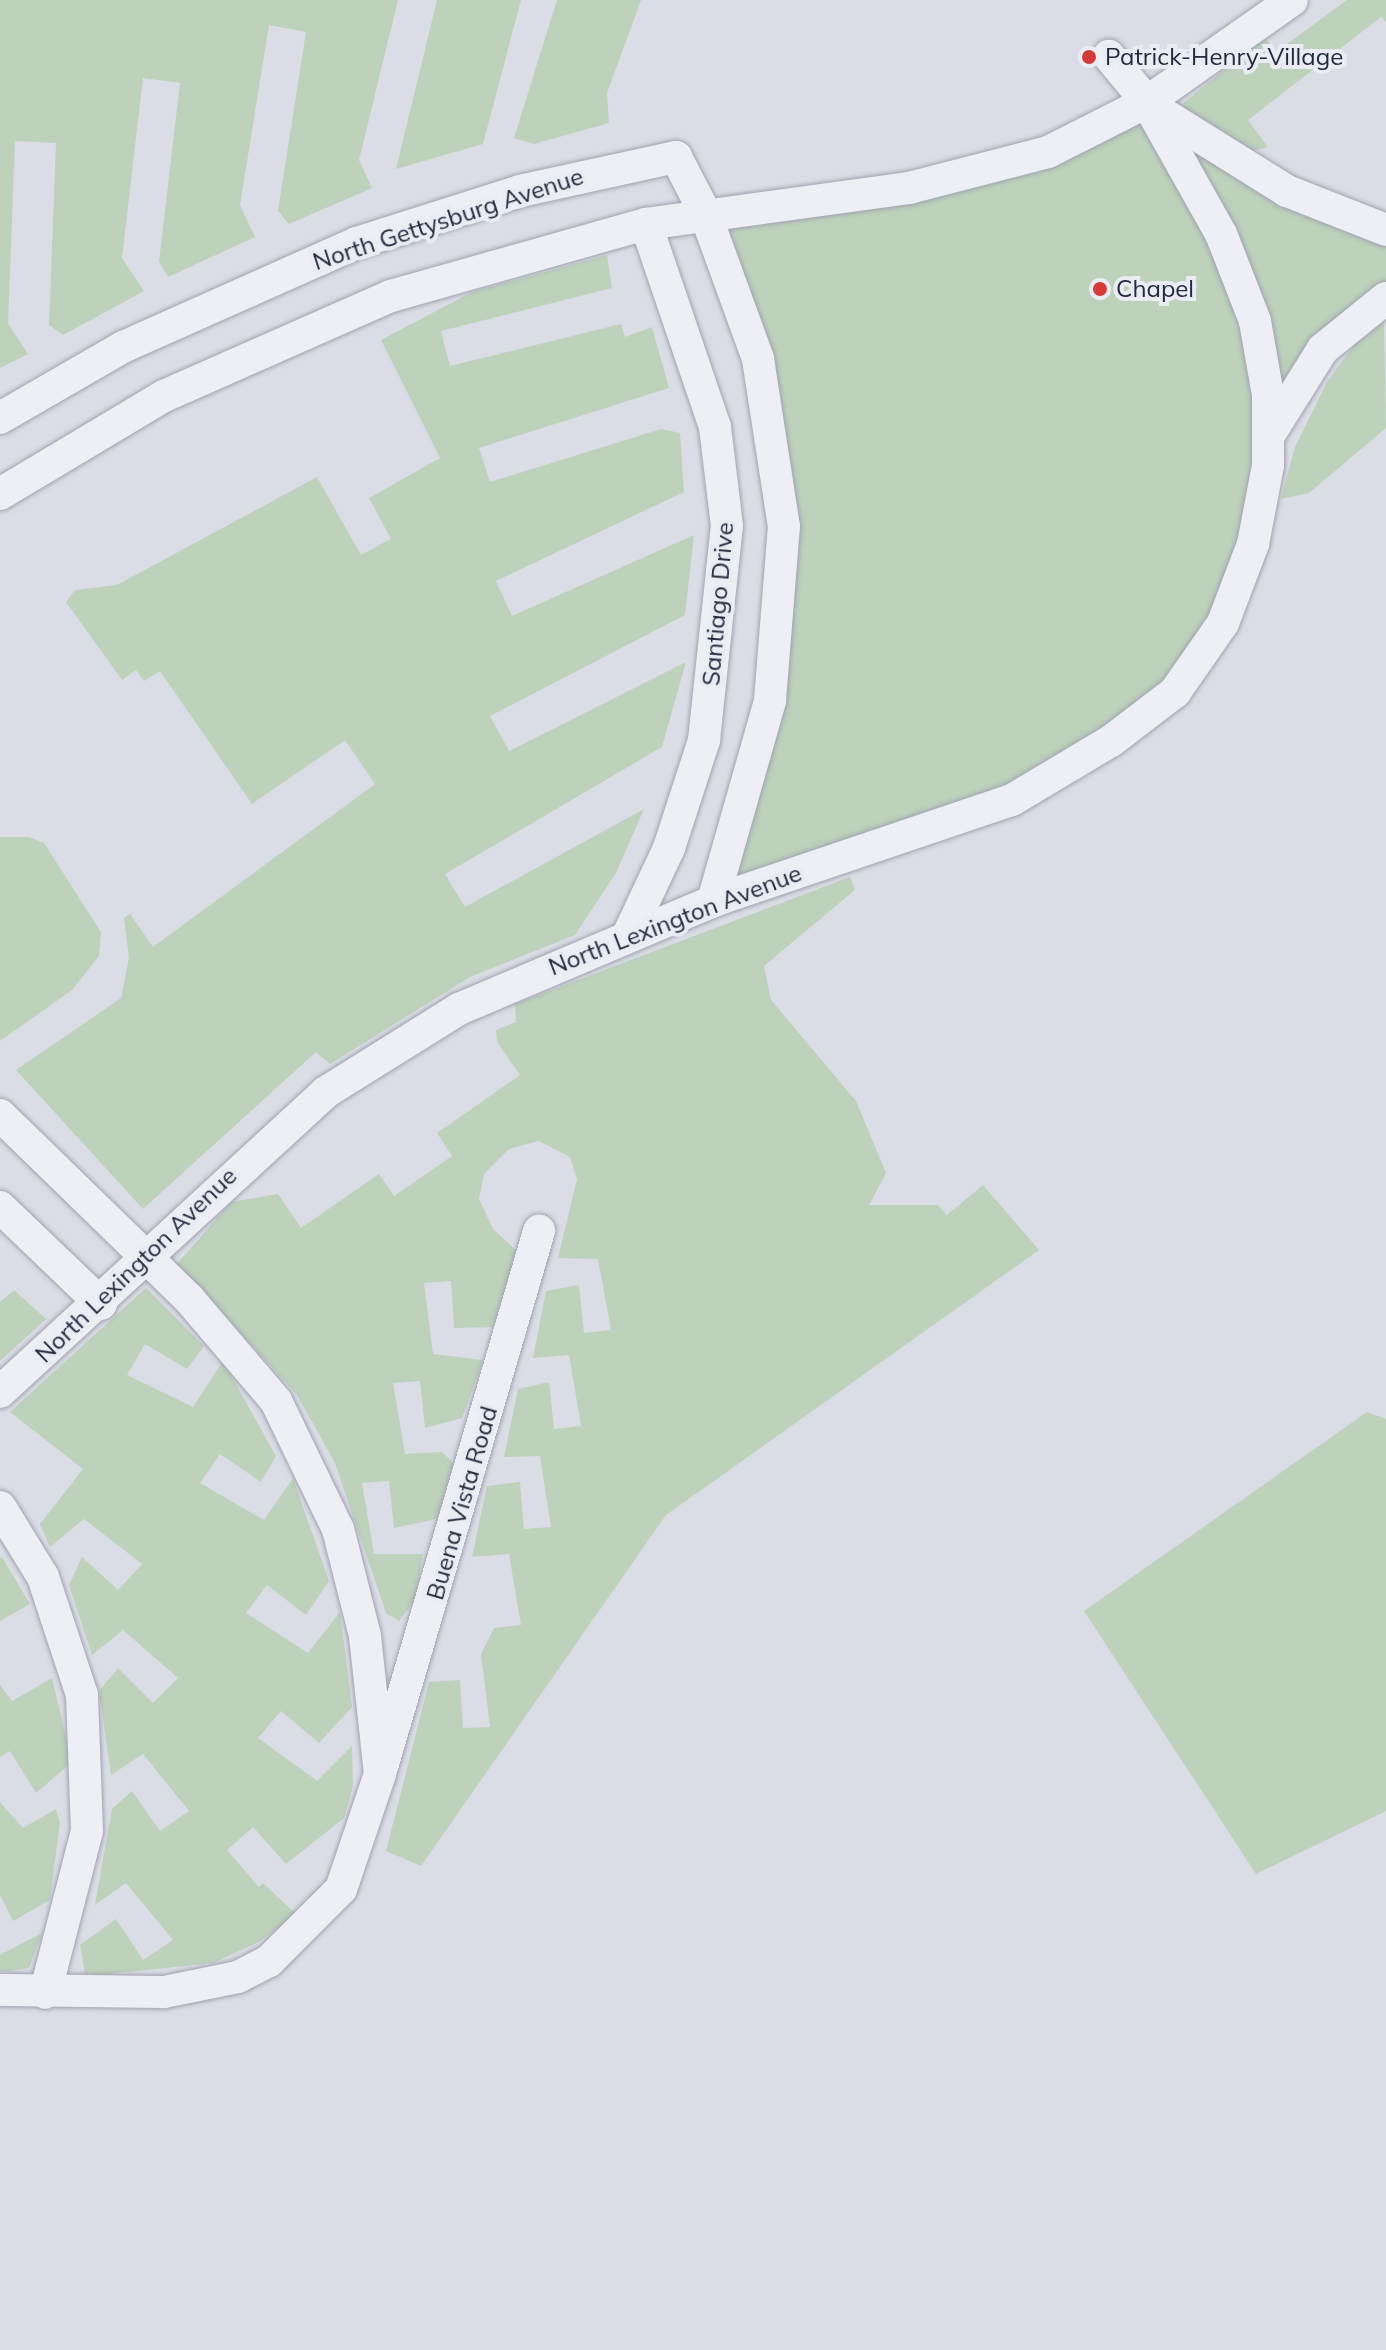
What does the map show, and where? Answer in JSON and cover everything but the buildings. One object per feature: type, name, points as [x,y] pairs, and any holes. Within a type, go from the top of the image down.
[{"type":"street","points":[[0,494],[164,396],[254,353],[391,296],[646,224],[705,213],[909,188],[1005,167],[1147,102],[1292,0]]},
{"type":"street","points":[[1109,56],[1147,102],[1195,139],[1287,191],[1386,230]]},
{"type":"street","name":"North Lexington Avenue","points":[[0,1392],[101,1304],[144,1257],[290,1123],[384,1053],[459,1009],[629,933],[713,901],[1012,800],[1111,741],[1175,692],[1240,583],[1264,498],[1269,435],[1263,361],[1241,280],[1147,102]]},
{"type":"street","name":"North Gettysburg Avenue","points":[[0,418],[229,295],[357,243],[520,191],[676,157],[705,213]]},
{"type":"street","points":[[705,213],[770,407],[784,526],[770,701],[713,901]]},
{"type":"street","name":"Santiago Drive","points":[[629,933],[669,848],[704,740],[727,526],[715,427],[646,224]]},
{"type":"street","name":"North Lexington Avenue","points":[[1269,435],[1323,349],[1386,298]]},
{"type":"street","points":[[0,1115],[232,1346],[276,1401],[311,1465],[338,1529],[365,1636],[380,1774]]},
{"type":"street","points":[[0,1207],[101,1304]]},
{"type":"street","name":"Buena Vista Road","points":[[0,1990],[45,1993],[164,1992],[218,1983],[269,1961],[341,1889],[380,1774],[539,1231]]},
{"type":"street","points":[[0,1507],[43,1577],[82,1695],[87,1831],[45,1993]]},
{"type":"green space","points":[[0,0],[398,0],[359,160],[372,188],[289,224],[278,211],[306,32],[269,25],[240,205],[255,237],[168,277],[159,262],[180,83],[143,78],[122,258],[144,291],[63,335],[49,325],[56,143],[15,141],[8,323],[28,354],[0,368]]},
{"type":"green space","points":[[437,0],[521,0],[483,144],[396,169]]},
{"type":"green space","points":[[557,0],[641,0],[607,93],[609,123],[534,144],[514,138]]},
{"type":"green space","points":[[1347,0],[1386,0],[1386,22],[1381,17],[1248,120],[1268,147],[1252,151],[1181,105],[1265,37],[1276,52]]},
{"type":"green space","points":[[1147,102],[1386,230],[1386,298],[1348,324],[1268,465],[1200,660],[1058,776],[713,901],[730,853],[784,526],[705,213],[909,188]]},
{"type":"green space","points":[[607,255],[612,288],[441,331],[450,366],[621,324],[625,337],[652,327],[669,388],[479,448],[490,482],[661,429],[680,433],[684,492],[496,581],[512,616],[694,535],[685,615],[490,716],[509,751],[686,662],[662,747],[445,874],[465,907],[644,809],[616,873],[575,935],[470,977],[330,1064],[316,1052],[143,1209],[16,1070],[121,998],[129,958],[124,918],[130,914],[153,947],[375,784],[345,740],[252,804],[160,671],[144,681],[136,670],[122,680],[66,602],[75,590],[117,585],[317,477],[361,555],[391,539],[369,498],[440,458],[381,340],[472,292]]},
{"type":"green space","points":[[1384,322],[1386,428],[1309,493],[1281,499],[1295,447],[1327,382],[1354,345]]},
{"type":"green space","points":[[0,837],[29,837],[44,843],[101,932],[99,956],[72,990],[0,1041]]},
{"type":"green space","points":[[850,877],[855,890],[764,966],[771,1000],[856,1101],[886,1173],[869,1205],[938,1205],[947,1215],[983,1185],[1039,1250],[666,1515],[421,1866],[386,1851],[429,1682],[460,1680],[463,1728],[490,1727],[481,1654],[494,1628],[521,1625],[509,1554],[472,1557],[487,1486],[520,1482],[524,1529],[551,1527],[540,1456],[504,1457],[518,1389],[549,1382],[554,1429],[581,1426],[569,1355],[533,1358],[546,1291],[579,1285],[584,1333],[611,1330],[598,1259],[558,1258],[577,1179],[570,1157],[539,1141],[509,1149],[484,1174],[479,1199],[493,1229],[517,1251],[493,1327],[454,1328],[451,1281],[424,1283],[433,1354],[483,1360],[462,1418],[425,1428],[420,1381],[393,1383],[405,1454],[442,1452],[454,1464],[437,1519],[394,1528],[389,1481],[362,1483],[374,1554],[423,1554],[415,1600],[399,1621],[386,1613],[335,1463],[297,1395],[177,1264],[231,1202],[278,1194],[301,1228],[379,1174],[394,1196],[452,1156],[437,1133],[520,1075],[497,1042],[496,1030],[516,1022],[515,1004]]},
{"type":"green space","points":[[146,1288],[204,1346],[187,1369],[145,1344],[127,1375],[193,1407],[223,1361],[276,1456],[261,1482],[220,1454],[200,1483],[264,1520],[293,1478],[329,1581],[306,1615],[267,1585],[246,1613],[308,1653],[340,1612],[352,1707],[319,1743],[281,1711],[258,1738],[317,1781],[352,1746],[353,1786],[344,1818],[286,1864],[253,1827],[227,1850],[259,1887],[263,1883],[296,1914],[259,1942],[213,1963],[100,1975],[85,1973],[80,1945],[116,1919],[143,1960],[173,1940],[126,1883],[95,1905],[112,1809],[132,1791],[160,1831],[189,1811],[143,1754],[111,1775],[99,1691],[118,1668],[153,1703],[178,1678],[123,1630],[92,1655],[69,1585],[82,1557],[118,1590],[142,1564],[84,1519],[50,1547],[40,1524],[83,1469],[10,1412]]},
{"type":"green space","points":[[14,1290],[46,1319],[0,1361],[0,1302]]},
{"type":"green space","points":[[1367,1412],[1386,1419],[1386,1811],[1256,1874],[1084,1611]]},
{"type":"green space","points":[[0,1558],[30,1604],[0,1621]]},
{"type":"green space","points":[[52,1678],[72,1762],[36,1793],[10,1751],[0,1757],[0,1685],[12,1701]]},
{"type":"green space","points":[[0,1802],[23,1828],[56,1809],[60,1823],[50,1900],[13,1921],[0,1895]]},
{"type":"green space","points":[[42,1933],[29,1968],[0,1972],[0,1955]]},
{"type":"place","name":"Patrick-Henry-Village","points":[[1089,57]]},
{"type":"place","name":"Chapel","points":[[1100,289]]}]
